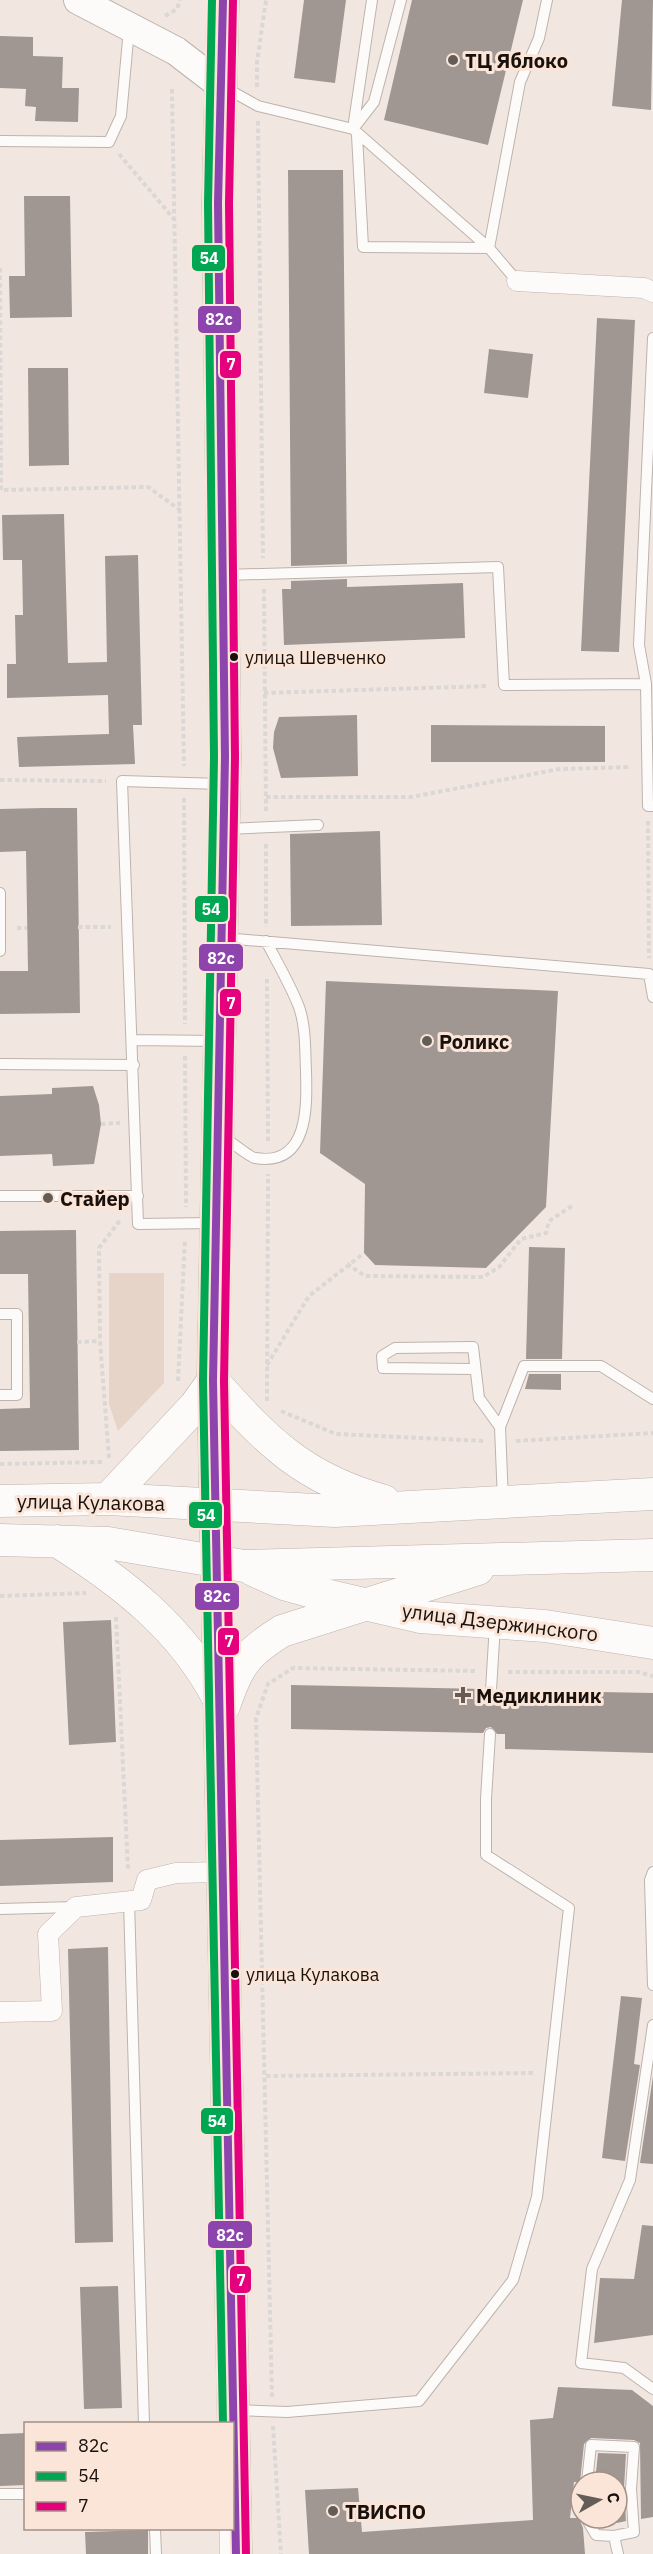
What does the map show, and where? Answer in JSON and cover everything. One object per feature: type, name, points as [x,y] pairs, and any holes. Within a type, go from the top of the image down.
[{"type":"main road","points":[[223,0],[219,84],[218,203],[224,829],[213,1381],[217,1505],[231,1563],[219,1710],[233,2422]]},
{"type":"main road","points":[[108,1499],[195,1406],[213,1381]]},
{"type":"main road","points":[[213,1381],[266,1438],[301,1467],[353,1493],[410,1509]]},
{"type":"main road","name":"улица Кулакова","points":[[0,1501],[108,1499],[335,1511],[410,1509],[653,1494]]},
{"type":"main road","name":"улица Кулакова","points":[[0,1540],[108,1543],[231,1563]]},
{"type":"main road","points":[[56,1540],[110,1575],[144,1603],[181,1641],[207,1675],[219,1710]]},
{"type":"main road","points":[[231,1563],[653,1555]]},
{"type":"main road","points":[[219,1710],[235,1672],[255,1647],[282,1631],[513,1558]]},
{"type":"main road","name":"улица Дзержинского","points":[[231,1563],[284,1584],[420,1617],[545,1626],[653,1643]]},
{"type":"main road","points":[[234,2509],[236,2554]]},
{"type":"street","points":[[78,0],[176,51],[219,84]]},
{"type":"street","points":[[517,281],[644,288],[653,292]]},
{"type":"street","points":[[0,2012],[52,2012],[48,1934],[76,1907],[141,1900],[147,1880],[176,1873],[221,1872]]},
{"type":"lane","points":[[372,0],[355,132],[363,247],[489,248]]},
{"type":"lane","points":[[355,132],[374,102],[401,0]]},
{"type":"lane","points":[[489,248],[520,82],[539,38],[547,0]]},
{"type":"lane","points":[[0,141],[109,142],[121,116],[129,26]]},
{"type":"lane","points":[[219,84],[258,106],[355,132],[489,248],[517,281]]},
{"type":"lane","points":[[651,806],[646,767],[646,684],[639,645],[653,338]]},
{"type":"lane","points":[[222,575],[498,567],[504,685],[646,684]]},
{"type":"lane","points":[[215,1224],[138,1224],[122,781],[224,784]]},
{"type":"lane","points":[[224,829],[318,825]]},
{"type":"lane","points":[[0,893],[0,951]]},
{"type":"lane","points":[[223,938],[651,974],[653,997]]},
{"type":"lane","points":[[217,1133],[252,1158],[273,1159],[287,1152],[298,1141],[306,1116],[305,1047],[299,1009],[266,941]]},
{"type":"lane","points":[[133,1040],[220,1041]]},
{"type":"lane","points":[[0,1064],[134,1065]]},
{"type":"lane","points":[[0,1196],[138,1196]]},
{"type":"lane","points":[[0,1314],[17,1314],[16,1395],[0,1395]]},
{"type":"lane","points":[[474,1369],[383,1368],[382,1356],[394,1348],[473,1347],[479,1398],[500,1427]]},
{"type":"lane","points":[[503,1504],[500,1427],[524,1366],[601,1366],[653,1399]]},
{"type":"lane","points":[[491,1690],[494,1672],[495,1622]]},
{"type":"lane","points":[[233,2410],[287,2412],[418,2402],[513,2280],[537,2197],[569,1908],[486,1855],[486,1799],[490,1734]]},
{"type":"lane","points":[[653,1872],[650,1880],[653,1984]]},
{"type":"lane","points":[[129,1901],[144,2422]]},
{"type":"lane","points":[[0,1909],[76,1907]]},
{"type":"lane","points":[[653,2025],[630,2180],[592,2269],[581,2363],[624,2367],[653,2389]]},
{"type":"lane","points":[[588,2470],[591,2445],[634,2447],[631,2489],[634,2532],[614,2536],[596,2535],[593,2530]]},
{"type":"lane","points":[[0,2494],[24,2494]]},
{"type":"lane","points":[[155,2530],[156,2554]]},
{"type":"lane","points":[[614,2536],[618,2554]]},
{"type":"path","points":[[263,495],[257,62],[266,0]]},
{"type":"path","points":[[109,142],[174,220]]},
{"type":"path","points":[[0,268],[0,490],[148,487],[181,511]]},
{"type":"path","points":[[264,693],[504,685]]},
{"type":"path","points":[[266,797],[411,797],[560,769],[646,767]]},
{"type":"path","points":[[0,780],[122,781]]},
{"type":"path","points":[[651,806],[651,974]]},
{"type":"path","points":[[78,927],[128,926]]},
{"type":"path","points":[[0,1464],[109,1462],[100,1341],[99,1248],[138,1196]]},
{"type":"path","points":[[347,1264],[365,1276],[483,1277],[499,1267],[521,1239],[546,1233],[549,1221],[572,1206]]},
{"type":"path","points":[[267,1366],[309,1296],[364,1252]]},
{"type":"path","points":[[77,1342],[100,1341]]},
{"type":"path","points":[[0,1596],[92,1593]]},
{"type":"path","points":[[115,1610],[128,1833]]},
{"type":"path","points":[[280,2554],[272,2410],[256,1718],[268,1684],[293,1668],[638,1672],[653,1676]]},
{"type":"path","points":[[266,2076],[551,2073]]},
{"type":"shaded area","points":[[109,1273],[164,1273],[164,1383],[118,1431],[109,1404]]},
{"type":"building","points":[[304,0],[346,0],[335,83],[294,78]]},
{"type":"building","name":"ТЦ Яблоко","points":[[412,0],[523,0],[488,145],[384,120]]},
{"type":"building","points":[[622,0],[653,0],[651,110],[612,106]]},
{"type":"building","points":[[0,36],[33,37],[33,56],[63,57],[62,88],[79,88],[78,122],[35,121],[36,107],[25,106],[26,89],[0,88]]},
{"type":"building","points":[[288,170],[343,170],[347,564],[291,566]]},
{"type":"building","points":[[24,196],[70,196],[72,317],[10,318],[9,276],[25,276]]},
{"type":"building","points":[[597,318],[635,320],[619,652],[581,651]]},
{"type":"building","points":[[489,349],[533,354],[528,398],[484,393]]},
{"type":"building","points":[[28,368],[68,368],[69,465],[29,466]]},
{"type":"building","points":[[64,514],[68,663],[107,662],[105,556],[138,555],[142,725],[133,725],[135,764],[19,767],[17,737],[109,734],[108,695],[7,698],[7,664],[16,664],[15,615],[23,615],[22,560],[3,560],[2,515]]},
{"type":"building","points":[[347,579],[347,587],[463,583],[465,638],[284,645],[282,589],[291,589],[291,581]]},
{"type":"building","points":[[357,715],[358,776],[281,778],[273,748],[274,732],[279,717]]},
{"type":"building","points":[[431,725],[605,726],[605,762],[431,762]]},
{"type":"building","points":[[77,808],[80,1013],[0,1014],[0,971],[28,971],[26,851],[0,852],[0,809]]},
{"type":"building","points":[[380,831],[382,925],[291,926],[290,834]]},
{"type":"building","points":[[326,981],[558,991],[546,1207],[486,1268],[375,1265],[364,1253],[365,1184],[320,1153]]},
{"type":"building","points":[[93,1086],[99,1105],[101,1124],[94,1164],[53,1166],[52,1154],[0,1156],[0,1096],[52,1094],[52,1088]]},
{"type":"building","points":[[76,1230],[79,1450],[0,1451],[0,1409],[30,1408],[28,1274],[0,1274],[0,1231]]},
{"type":"building","points":[[529,1247],[565,1248],[562,1359],[526,1359]]},
{"type":"building","points":[[529,1374],[561,1374],[561,1390],[525,1389]]},
{"type":"building","points":[[111,1620],[116,1742],[69,1745],[63,1622]]},
{"type":"building","points":[[291,1685],[484,1689],[486,1696],[491,1697],[497,1695],[499,1690],[653,1693],[653,1753],[505,1749],[505,1734],[497,1734],[491,1727],[486,1728],[483,1733],[291,1729]]},
{"type":"building","points":[[113,1837],[113,1882],[0,1886],[0,1840]]},
{"type":"building","points":[[108,1947],[113,2242],[75,2243],[68,1949]]},
{"type":"building","points":[[621,1996],[642,1998],[634,2064],[640,2065],[625,2161],[602,2158]]},
{"type":"building","points":[[653,2076],[653,2164],[640,2163]]},
{"type":"building","points":[[642,2225],[653,2226],[653,2335],[594,2343],[600,2278],[634,2279]]},
{"type":"building","points":[[118,2286],[122,2408],[84,2409],[80,2287]]},
{"type":"building","points":[[558,2387],[632,2390],[653,2406],[653,2517],[641,2519],[640,2443],[634,2440],[591,2438],[584,2444],[581,2470],[569,2470],[569,2530],[583,2530],[585,2554],[309,2554],[305,2490],[358,2488],[362,2532],[533,2520],[530,2420],[553,2418]]},
{"type":"building","points":[[24,2433],[24,2485],[0,2486],[0,2434]]},
{"type":"building","points":[[598,2453],[626,2454],[625,2470],[596,2470]]},
{"type":"building","points":[[148,2530],[148,2554],[86,2554],[85,2532]]},
{"type":"transit line","name":"54","points":[[212,0],[208,203],[214,757],[203,1381],[223,2422]]},
{"type":"transit line","name":"82с","points":[[223,0],[218,203],[225,757],[213,1381],[233,2422]]},
{"type":"transit line","name":"7","points":[[233,0],[229,203],[235,757],[224,1381],[246,2554]]},
{"type":"transit line","name":"82с","points":[[234,2452],[236,2554]]},
{"type":"place","name":"ТЦ Яблоко","points":[[453,60]]},
{"type":"place","name":"улица Шевченко","points":[[234,657]]},
{"type":"place","name":"Роликс","points":[[427,1041]]},
{"type":"place","name":"Стайер","points":[[48,1198]]},
{"type":"place","name":"Медиклиник","points":[[463,1695]]},
{"type":"place","name":"улица Кулакова","points":[[235,1974]]},
{"type":"place","name":"ТВИСПО","points":[[333,2511]]}]
